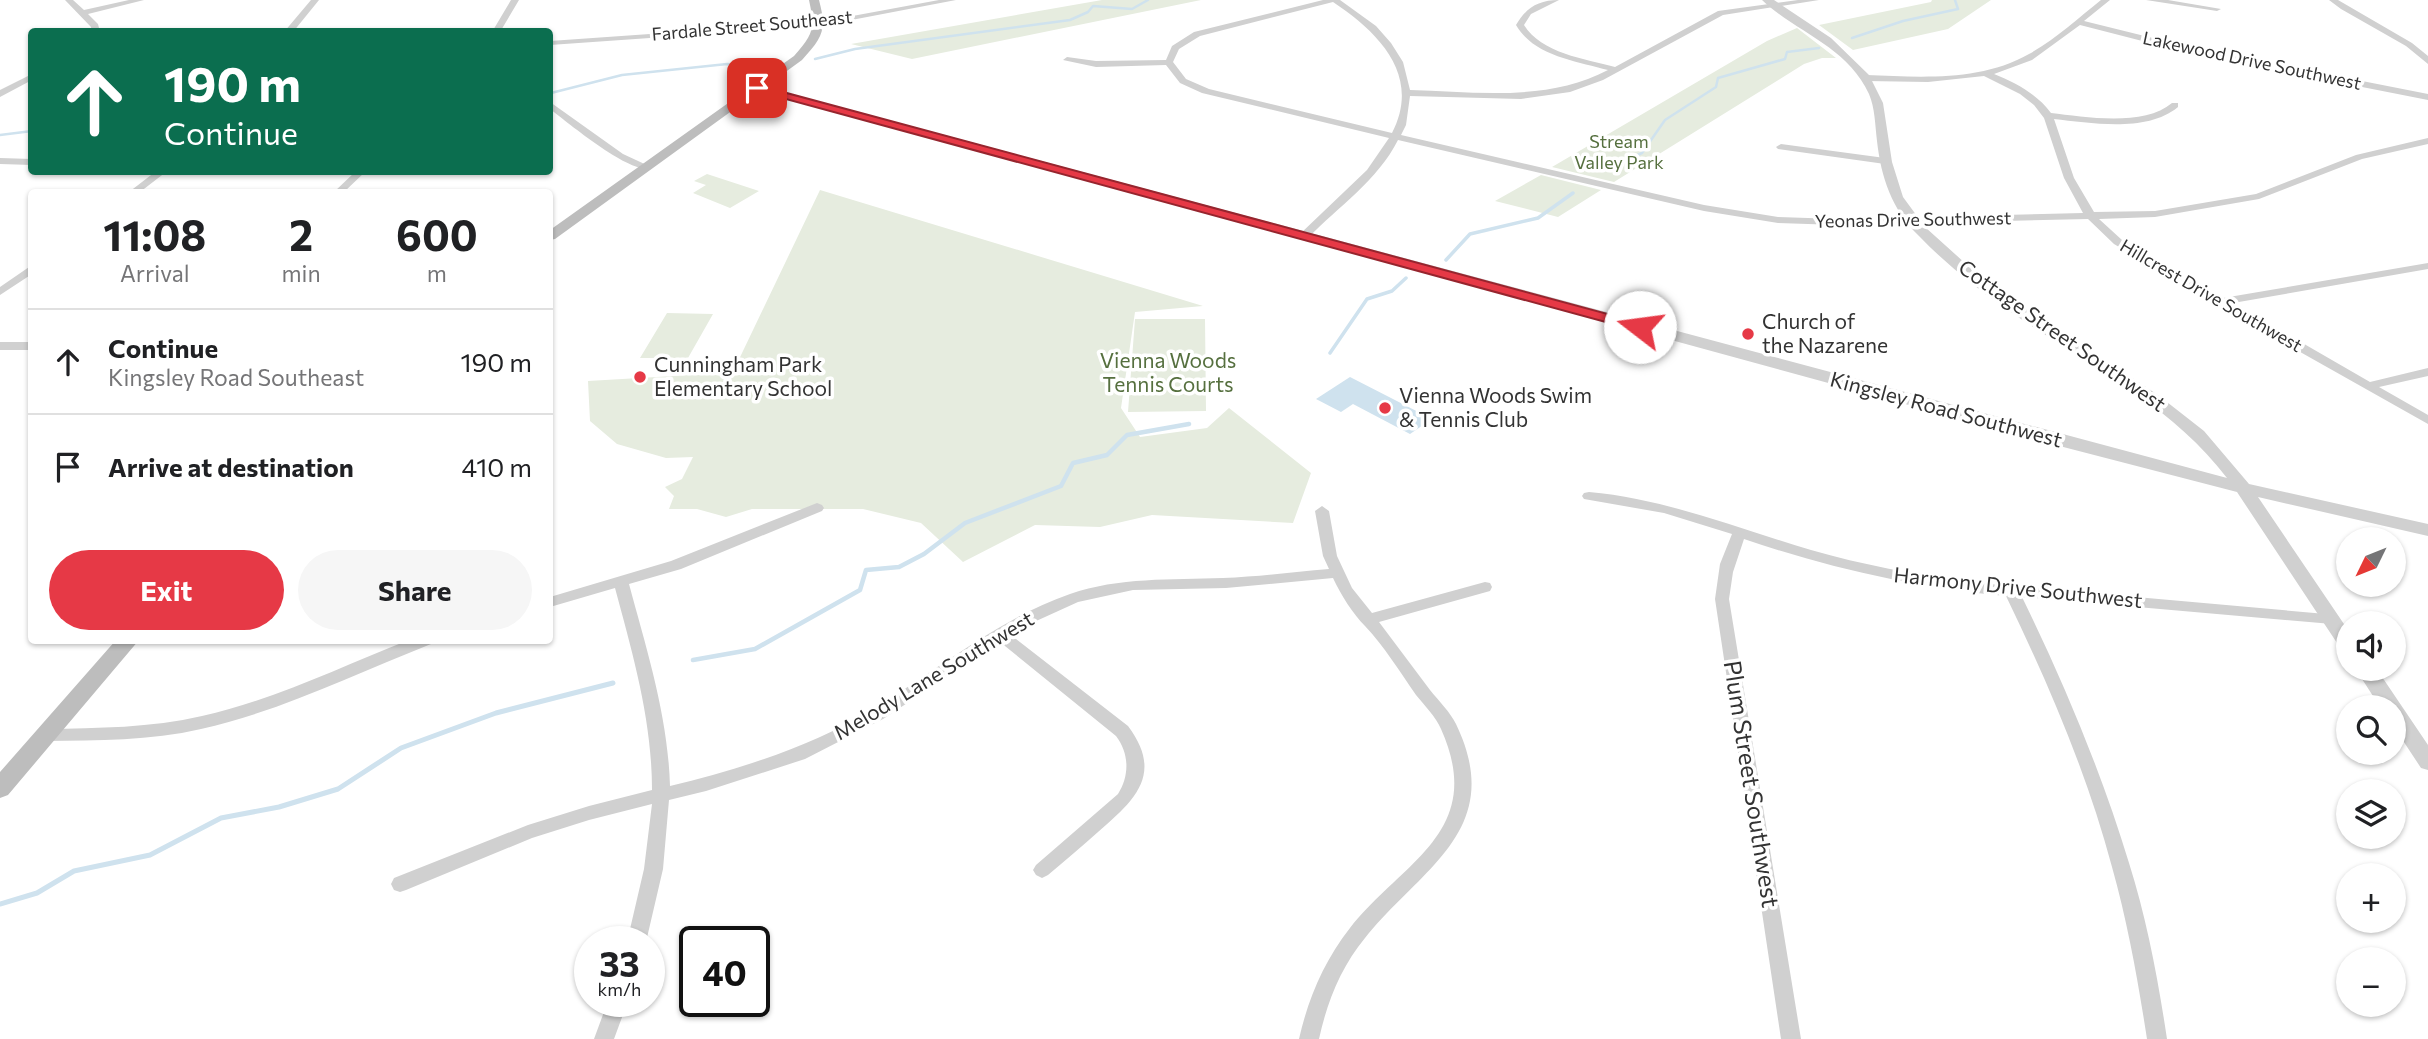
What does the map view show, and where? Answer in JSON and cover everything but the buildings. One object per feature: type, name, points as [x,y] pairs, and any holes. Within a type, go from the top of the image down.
[{"type":"main road","points":[[553,234],[798,58],[810,45],[820,24],[814,0]]},
{"type":"main road","points":[[0,788],[126,644]]},
{"type":"street","points":[[69,0],[95,28]]},
{"type":"street","points":[[82,13],[140,0]]},
{"type":"street","points":[[291,28],[315,0]]},
{"type":"street","points":[[498,28],[515,0]]},
{"type":"street","name":"Fardale Street Southeast","points":[[553,43],[820,24],[952,0]]},
{"type":"street","points":[[1067,61],[1097,64],[1169,62],[1175,48],[1197,34],[1333,0],[1366,21],[1387,41],[1401,66],[1408,93],[1404,120],[1377,163],[1304,236]]},
{"type":"street","points":[[1555,0],[1523,16],[1520,25],[1522,32],[1541,45],[1614,69]]},
{"type":"street","points":[[1408,93],[1537,95],[1584,85],[1712,16],[1771,3],[1815,0]]},
{"type":"street","points":[[1866,78],[1926,79],[1984,73],[2027,59],[2106,0]]},
{"type":"street","points":[[2150,0],[2217,9]]},
{"type":"street","points":[[2333,0],[2417,50],[2428,61]]},
{"type":"street","name":"Cottage Street Southwest","points":[[1771,3],[1834,46],[1866,78],[1877,100],[1885,161],[1892,190],[1912,220],[1941,252],[1993,292],[2141,389],[2213,449],[2243,487],[2336,625]]},
{"type":"street","name":"Lakewood Drive Southwest","points":[[2077,22],[2189,50],[2428,97]]},
{"type":"street","name":"Yeonas Drive Southwest","points":[[1169,62],[1177,76],[1208,92],[1729,213],[1808,221],[2090,217],[2187,210],[2282,189],[2360,157],[2428,141]]},
{"type":"street","name":"Hillcrest Drive Southwest","points":[[1984,73],[2024,93],[2048,116],[2072,189],[2090,217],[2136,254],[2428,420]]},
{"type":"street","points":[[2,93],[28,78]]},
{"type":"street","points":[[2416,94],[2428,86]]},
{"type":"street","name":"Kingsley Road Southwest","points":[[757,88],[2050,438],[2428,530]]},
{"type":"street","points":[[2048,116],[2110,120],[2148,117],[2167,113],[2175,105]]},
{"type":"street","points":[[553,107],[620,156],[646,167]]},
{"type":"street","points":[[1781,147],[1885,161]]},
{"type":"street","points":[[0,162],[28,162]]},
{"type":"street","points":[[138,189],[157,175]]},
{"type":"street","points":[[342,189],[357,175]]},
{"type":"street","points":[[2219,302],[2428,266]]},
{"type":"street","points":[[0,292],[28,271]]},
{"type":"street","points":[[0,346],[28,346]]},
{"type":"street","points":[[2367,386],[2428,372]]},
{"type":"street","name":"Harmony Drive Southwest","points":[[1588,496],[1644,502],[1675,509],[1812,556],[1867,570],[1943,584],[2332,619]]},
{"type":"street","points":[[553,601],[729,546],[817,508]]},
{"type":"street","points":[[1309,1039],[1322,993],[1339,960],[1359,932],[1434,858],[1449,837],[1458,815],[1462,793],[1458,747],[1448,725],[1367,620],[1337,573],[1330,556],[1322,511]]},
{"type":"street","name":"Plum Street Southwest","points":[[1740,532],[1726,567],[1722,599],[1791,1039]]},
{"type":"street","name":"Melody Lane Southwest","points":[[400,884],[528,831],[753,771],[841,735],[1044,609],[1104,590],[1163,583],[1226,583],[1337,573]]},
{"type":"street","points":[[621,582],[654,711],[660,746],[661,794],[652,873],[640,926]]},
{"type":"street","points":[[1367,620],[1485,587]]},
{"type":"street","points":[[2011,590],[2073,723],[2099,790],[2138,927],[2157,1039]]},
{"type":"street","points":[[1000,634],[1122,731],[1131,743],[1135,756],[1133,785],[1124,799],[1042,870]]},
{"type":"street","points":[[46,735],[129,733],[201,723],[284,698],[416,644]]},
{"type":"street","points":[[2406,729],[2428,762]]},
{"type":"street","points":[[604,1039],[612,1017]]},
{"type":"green space","points":[[1102,0],[1201,0],[912,59],[851,44]]},
{"type":"green space","points":[[1991,0],[1948,29],[1853,50],[1819,25],[1931,2]]},
{"type":"green space","name":"Stream Valley Park","points":[[1797,28],[1836,58],[1822,58],[1804,64],[1614,182],[1552,167],[1767,41]]},
{"type":"green space","points":[[707,174],[759,191],[730,208],[693,193],[706,185],[694,181]]},
{"type":"green space","name":"Stream Valley Park","points":[[1541,175],[1601,190],[1558,217],[1495,201]]},
{"type":"green space","points":[[820,190],[1203,306],[1135,312],[1121,408],[1140,437],[1207,428],[1229,408],[1311,473],[1293,523],[1152,515],[1100,527],[1035,525],[963,562],[921,523],[863,509],[752,509],[726,517],[697,509],[669,509],[674,496],[665,487],[682,479],[693,457],[666,458],[617,444],[590,421],[588,381],[725,373],[721,397]]},
{"type":"green space","points":[[667,313],[713,314],[688,358],[640,358]]},
{"type":"green space","name":"Vienna Woods Tennis Courts","points":[[1135,319],[1205,319],[1206,411],[1128,412]]},
{"type":"water","name":"Vienna Woods Swim & Tennis Club","points":[[1350,377],[1432,419],[1410,434],[1353,404],[1341,412],[1316,399]]},
{"type":"waterway","points":[[815,59],[855,49],[1070,20],[1088,12],[1093,6],[1132,9],[1148,0]]},
{"type":"waterway","points":[[1852,38],[1903,21],[1958,9],[1955,0]]},
{"type":"waterway","points":[[1605,170],[1642,153],[1665,120],[1716,87],[1718,78],[1785,59],[1787,52],[1819,48]]},
{"type":"waterway","points":[[553,92],[622,75],[727,64],[758,66],[775,61]]},
{"type":"waterway","points":[[0,135],[28,132]]},
{"type":"waterway","points":[[1446,260],[1470,234],[1538,218],[1573,193]]},
{"type":"waterway","points":[[1330,353],[1367,299],[1392,291],[1406,278]]},
{"type":"waterway","points":[[693,660],[755,649],[860,590],[866,570],[899,567],[924,554],[965,523],[1061,486],[1073,463],[1107,455],[1127,435],[1189,424]]},
{"type":"waterway","points":[[0,904],[37,893],[74,871],[150,855],[221,818],[279,807],[338,789],[401,748],[496,713],[613,683]]},
{"type":"place","name":"Church of the Nazarene","points":[[1748,334]]},
{"type":"place","name":"Cunningham Park Elementary School","points":[[640,377]]},
{"type":"place","name":"Vienna Woods Swim & Tennis Club","points":[[1385,408]]},
{"type":"route","points":[[757,88],[1640,327]]}]
